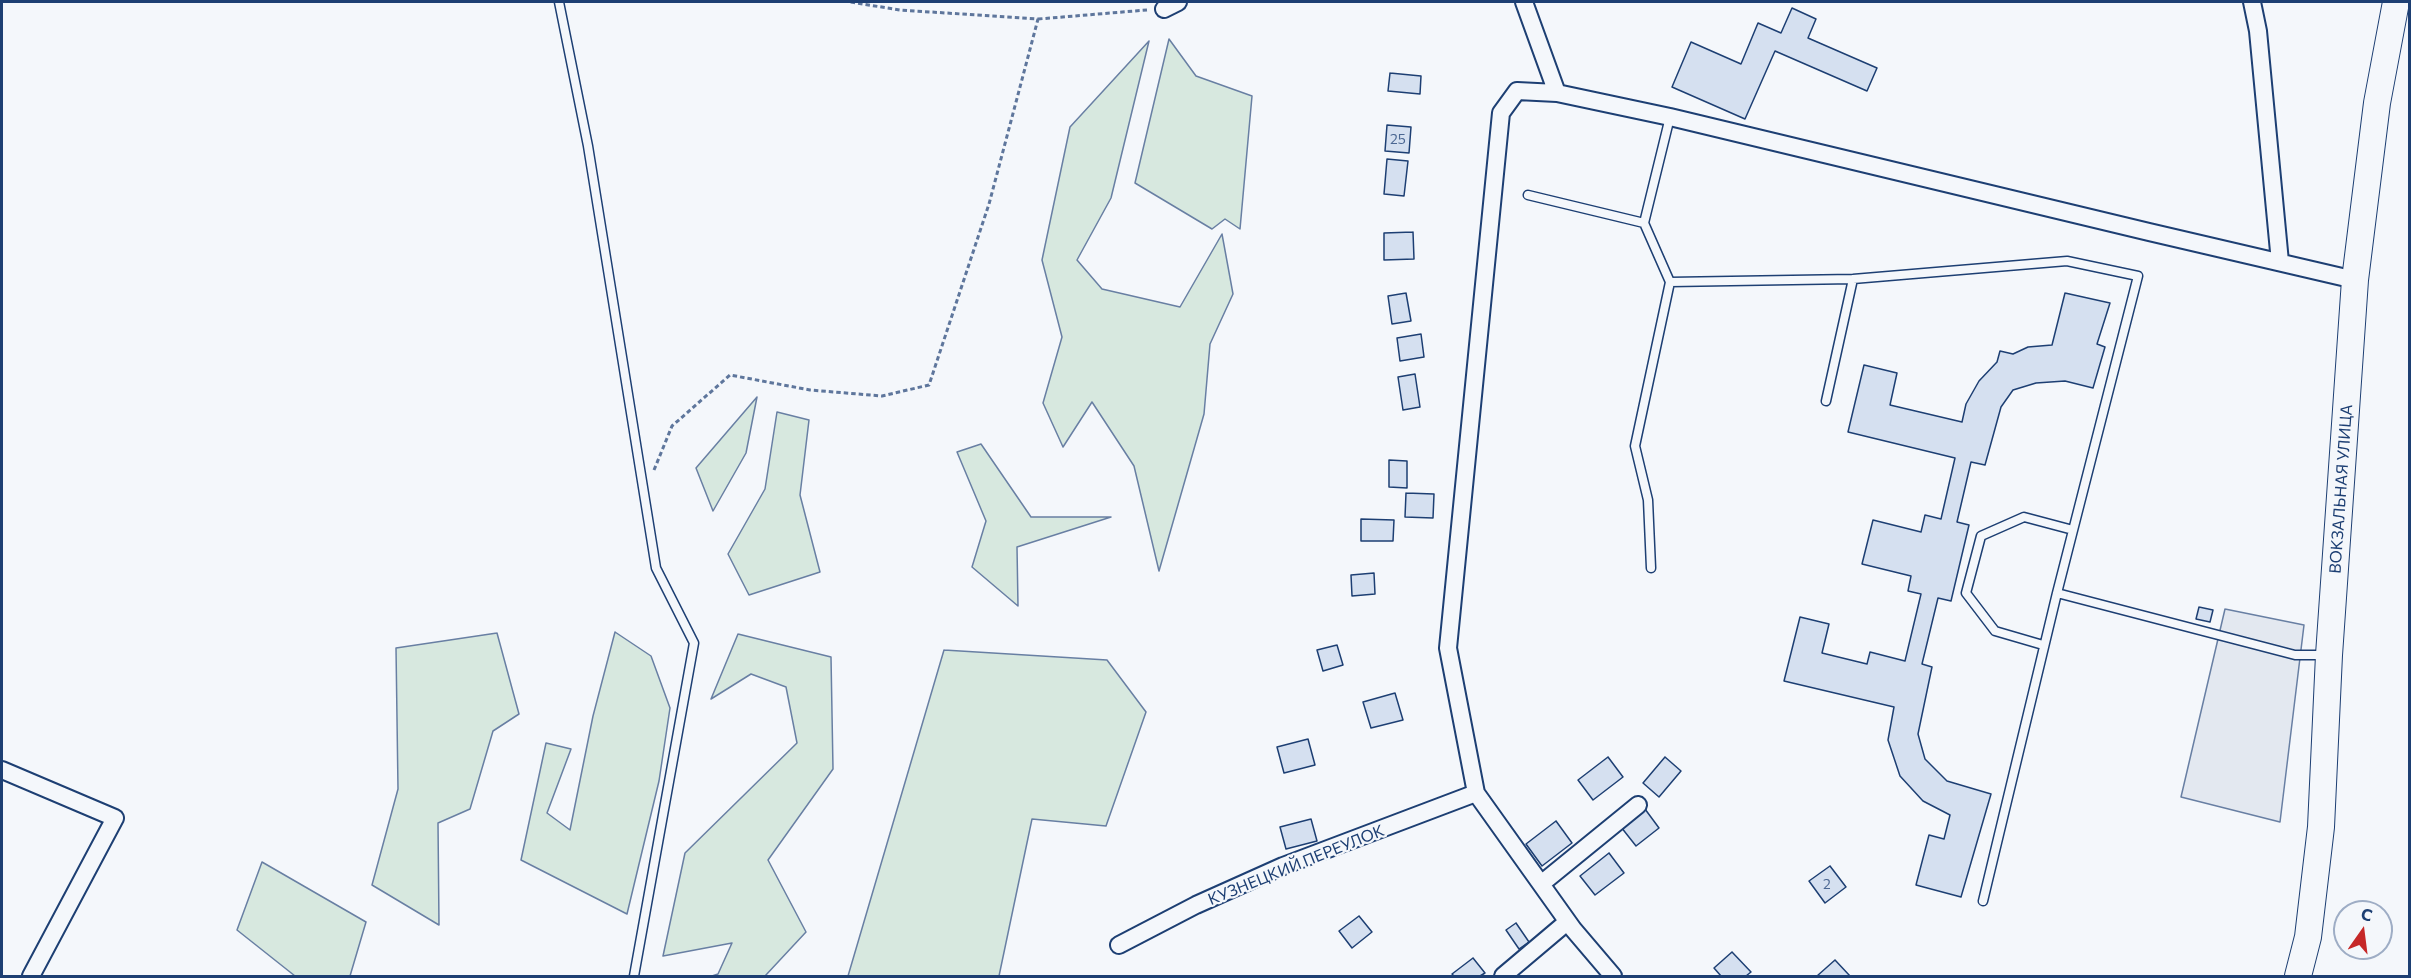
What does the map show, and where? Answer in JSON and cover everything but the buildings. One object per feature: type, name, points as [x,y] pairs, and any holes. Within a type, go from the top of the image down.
[{"type":"main road","name":"ВОКЗАЛЬНАЯ УЛИЦА","points":[[2298,976],[2308,938],[2321,827],[2329,655],[2355,279],[2377,103],[2396,2]]},
{"type":"street","points":[[1524,2],[1557,93]]},
{"type":"street","points":[[2252,2],[2258,31],[2280,262]]},
{"type":"street","points":[[1613,976],[1567,922],[1476,793],[1448,648],[1501,113],[1517,91],[1557,93],[1670,117],[2355,279]]},
{"type":"street","points":[[2,770],[115,818],[31,976]]},
{"type":"street","name":"КУЗНЕЦКИЙ ПЕРЕУЛОК","points":[[1119,945],[1196,905],[1283,866],[1476,793]]},
{"type":"street","points":[[1541,885],[1638,806]]},
{"type":"street","points":[[1503,976],[1567,922]]},
{"type":"lane","points":[[559,2],[588,146],[656,568],[694,643],[634,976]]},
{"type":"lane","points":[[1651,568],[1648,500],[1635,446],[1670,282],[1644,223],[1670,117]]},
{"type":"lane","points":[[1528,195],[1644,223]]},
{"type":"lane","points":[[1670,282],[1853,279],[2067,261],[2138,276],[2043,645],[1983,901]]},
{"type":"lane","points":[[1826,401],[1853,279]]},
{"type":"lane","points":[[2043,645],[1995,631],[1966,593],[1981,536],[2024,517],[2073,530]]},
{"type":"lane","points":[[2057,593],[2295,655],[2329,655]]},
{"type":"path","points":[[850,2],[900,10],[1038,19],[1171,5]]},
{"type":"path","points":[[644,493],[672,426],[730,375],[810,390],[882,396],[929,385],[989,204],[1038,19]]},
{"type":"shaded area","points":[[1169,39],[1196,76],[1252,96],[1240,229],[1225,219],[1212,229],[1135,183]]},
{"type":"shaded area","points":[[1149,41],[1111,198],[1077,260],[1102,289],[1180,307],[1222,234],[1233,294],[1210,344],[1204,414],[1159,571],[1134,466],[1092,402],[1063,447],[1043,403],[1062,337],[1042,260],[1070,127]]},
{"type":"shaded area","points":[[757,397],[746,453],[713,511],[696,468]]},
{"type":"shaded area","points":[[777,412],[809,420],[800,495],[820,572],[749,595],[728,554],[765,489]]},
{"type":"shaded area","points":[[981,444],[1031,517],[1111,517],[1017,547],[1018,606],[972,567],[986,521],[957,452]]},
{"type":"shaded area","points":[[2225,609],[2304,625],[2280,822],[2181,797]]},
{"type":"shaded area","points":[[615,632],[651,656],[670,708],[659,781],[627,914],[521,860],[546,743],[571,749],[547,813],[570,830],[593,716]]},
{"type":"shaded area","points":[[497,633],[519,714],[493,731],[470,809],[438,823],[439,925],[372,885],[398,789],[396,648]]},
{"type":"shaded area","points":[[738,634],[831,657],[833,769],[768,860],[806,932],[765,976],[712,976],[718,974],[732,943],[663,956],[685,853],[797,743],[786,687],[751,674],[711,699]]},
{"type":"shaded area","points":[[944,650],[1107,660],[1146,712],[1106,826],[1032,819],[999,976],[848,976]]},
{"type":"shaded area","points":[[262,862],[366,922],[350,976],[295,976],[237,930]]}]
